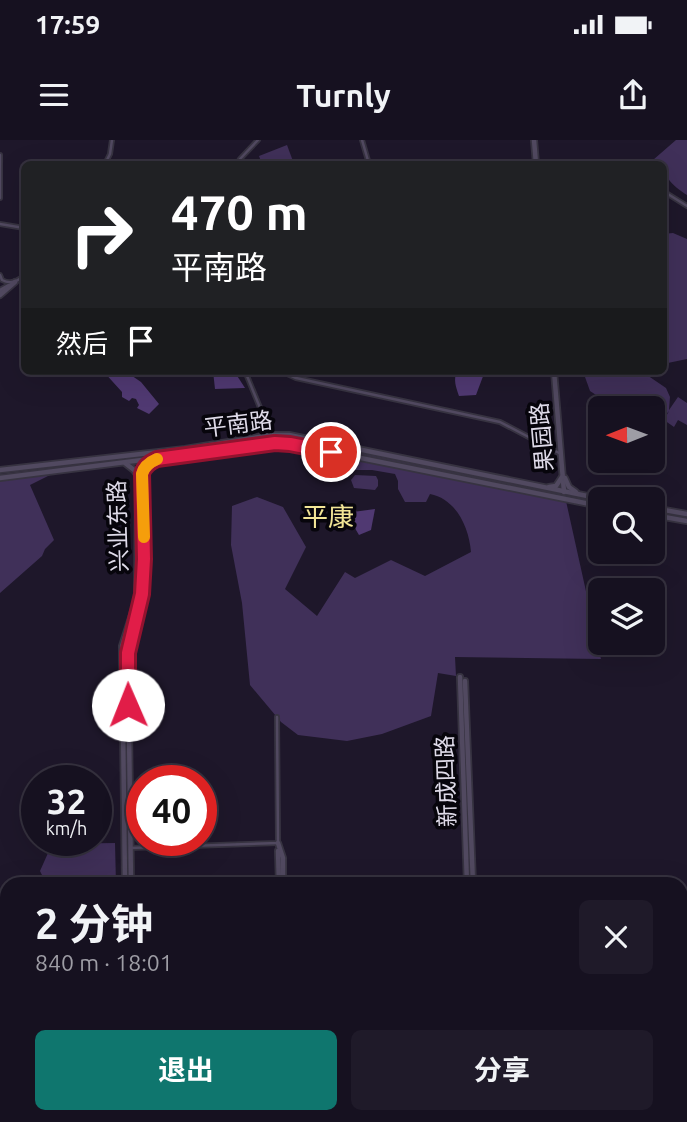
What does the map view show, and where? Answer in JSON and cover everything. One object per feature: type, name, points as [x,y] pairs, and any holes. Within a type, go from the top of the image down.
[{"type":"street","points":[[106,161],[112,140]]},
{"type":"street","points":[[239,161],[258,140]]},
{"type":"street","points":[[362,140],[368,161]]},
{"type":"street","points":[[534,140],[536,161]]},
{"type":"street","points":[[0,155],[0,198]]},
{"type":"street","points":[[667,194],[687,206]]},
{"type":"street","points":[[0,224],[21,228]]},
{"type":"street","points":[[0,275],[7,283],[15,282]]},
{"type":"street","points":[[0,293],[21,278]]},
{"type":"street","points":[[247,375],[275,443]]},
{"type":"street","points":[[288,375],[296,379],[500,422],[561,454]]},
{"type":"street","name":"果园路","points":[[554,375],[565,499]]},
{"type":"street","name":"平南路","points":[[0,470],[185,449],[271,435],[289,435],[588,496]]},
{"type":"street","name":"平南路","points":[[0,478],[275,443],[588,504]]},
{"type":"street","name":"兴业东路","points":[[129,765],[128,653],[142,594],[142,474],[150,461],[157,459]]},
{"type":"street","name":"兴业东路","points":[[124,463],[134,470],[138,477],[137,599],[122,646],[125,877]]},
{"type":"street","points":[[543,488],[556,486],[563,472]]},
{"type":"street","points":[[563,472],[569,487],[583,495]]},
{"type":"street","points":[[665,510],[687,514]]},
{"type":"street","points":[[665,517],[687,521]]},
{"type":"street","name":"新成四路","points":[[460,677],[467,877]]},
{"type":"street","name":"新成四路","points":[[465,681],[473,877]]},
{"type":"street","points":[[277,717],[278,843],[283,858],[282,877]]},
{"type":"street","points":[[217,845],[278,843]]},
{"type":"street","name":"兴业东路","points":[[130,856],[131,877]]},
{"type":"shaded area","points":[[676,140],[687,140],[687,195],[668,179],[667,161],[653,160]]},
{"type":"shaded area","points":[[287,145],[293,161],[261,161],[259,156]]},
{"type":"shaded area","points":[[673,233],[687,239],[687,359],[667,363],[667,234]]},
{"type":"shaded area","points":[[107,375],[131,375],[141,382],[159,404],[149,414],[137,408],[139,405],[136,399],[129,401],[122,397],[122,392]]},
{"type":"shaded area","points":[[213,375],[237,375],[245,388],[215,389]]},
{"type":"shaded area","points":[[456,375],[484,375],[476,395],[459,396]]},
{"type":"shaded area","points":[[585,375],[647,375],[666,388],[670,397],[669,410],[678,397],[687,403],[687,425],[678,420],[674,427],[665,421],[669,411],[665,416],[665,396],[598,396],[590,391]]},
{"type":"shaded area","points":[[341,446],[564,492],[588,600],[588,655],[600,655],[601,659],[455,657],[456,676],[438,673],[431,716],[382,734],[347,741],[298,735],[281,722],[250,685],[242,603],[231,545],[232,506],[257,497],[283,507],[306,547],[285,589],[317,616],[345,572],[355,578],[391,560],[425,576],[471,552],[464,524],[447,502],[430,494],[426,502],[405,502],[398,489],[395,474],[347,470],[333,457]]},
{"type":"shaded area","points":[[58,471],[30,485],[54,540],[42,556],[0,593],[0,478]]},
{"type":"shaded area","points":[[355,475],[376,476],[378,486],[375,490],[354,488],[351,480]]},
{"type":"shaded area","points":[[375,509],[371,530],[359,535],[351,514]]},
{"type":"shaded area","points":[[112,843],[115,843],[116,877],[43,877],[40,871],[47,856],[112,856]]},
{"type":"slow traffic","points":[[144,537],[142,474],[150,461],[157,459]]},
{"type":"district","name":"平康","points":[[328,517]]},
{"type":"route","points":[[128,705],[128,653],[142,594],[142,474],[150,461],[275,443],[331,452]]}]
